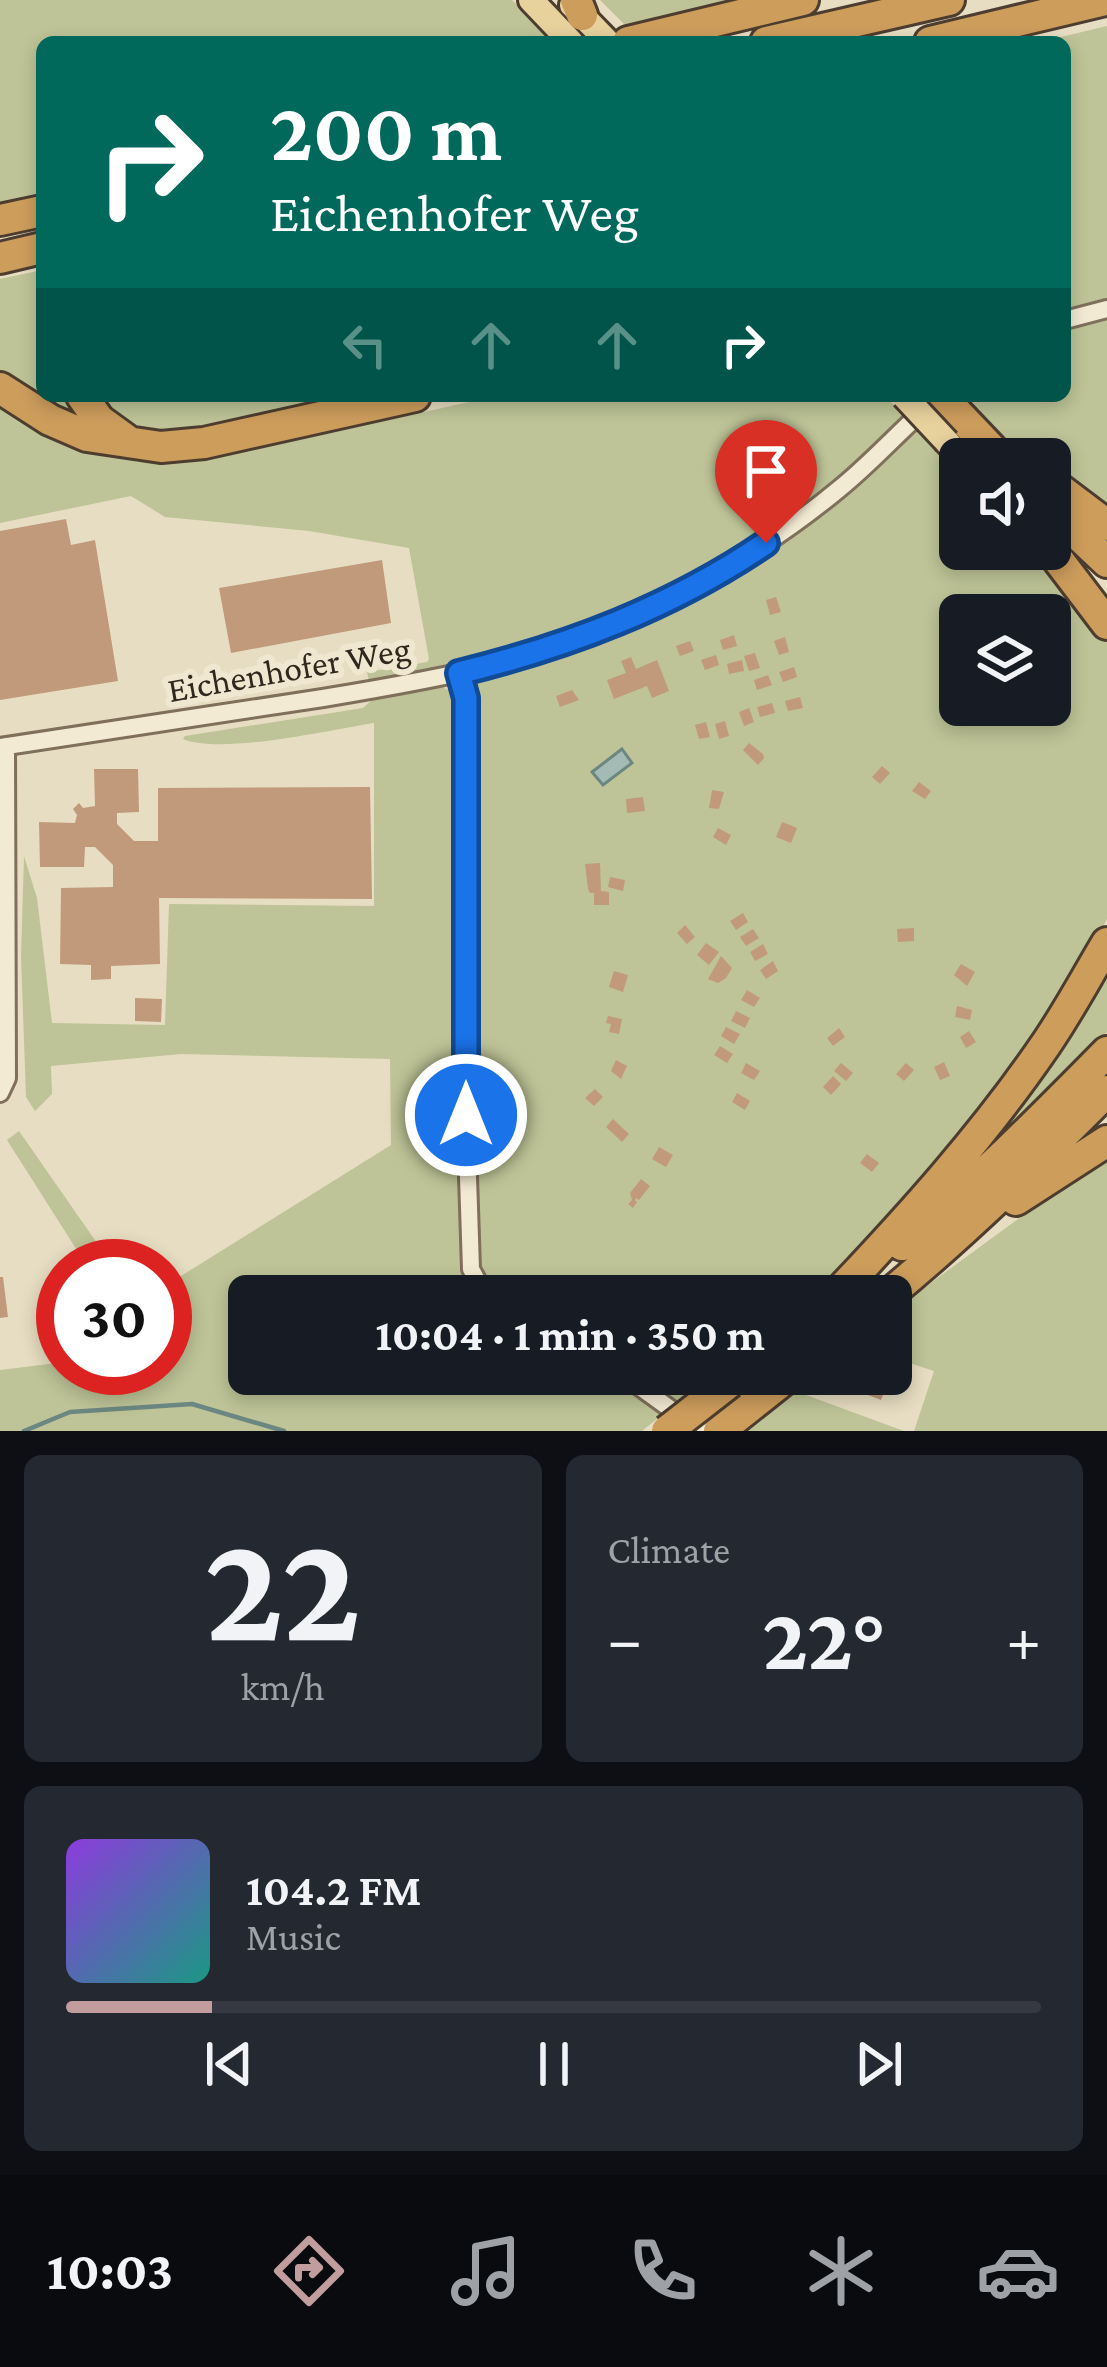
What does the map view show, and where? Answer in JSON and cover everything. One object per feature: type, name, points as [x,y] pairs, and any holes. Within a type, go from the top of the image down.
[{"type":"highway","points":[[653,36],[803,0]]},
{"type":"highway","points":[[792,36],[949,0]]},
{"type":"highway","points":[[955,36],[1105,0]]},
{"type":"highway","points":[[0,220],[36,212]]},
{"type":"highway","points":[[0,258],[36,249]]},
{"type":"highway","points":[[0,388],[50,420],[87,436],[161,447],[204,443],[388,402]]},
{"type":"highway","points":[[86,402],[99,420],[133,444]]},
{"type":"highway","points":[[945,402],[972,438]]},
{"type":"highway","points":[[1071,498],[1107,525]]},
{"type":"highway","points":[[1071,528],[1107,562]]},
{"type":"highway","points":[[1071,565],[1107,596]]},
{"type":"highway","points":[[1067,570],[1107,624]]},
{"type":"highway","points":[[856,1275],[990,1121],[1046,1045],[1107,943]]},
{"type":"highway","points":[[863,1275],[943,1212],[1107,1052]]},
{"type":"highway","points":[[912,1275],[1014,1184],[1107,1090]]},
{"type":"highway","points":[[951,1243],[1107,1141]]},
{"type":"highway","points":[[667,1431],[713,1395]]},
{"type":"highway","points":[[716,1431],[763,1395]]},
{"type":"main road","points":[[530,0],[574,18],[600,36]]},
{"type":"main road","points":[[913,402],[965,438]]},
{"type":"street","points":[[1071,319],[1107,310]]},
{"type":"street","name":"Eichenhofer Weg","points":[[3,747],[459,673],[521,658],[610,626],[660,605],[745,557],[840,488],[933,402]]},
{"type":"street","points":[[459,673],[466,698],[466,1115],[474,1275]]},
{"type":"street","points":[[0,1093],[7,1078],[3,747]]},
{"type":"street","points":[[651,1395],[676,1413],[716,1431]]},
{"type":"green space","points":[[0,0],[512,0],[550,36],[36,36],[36,196],[0,205]]},
{"type":"green space","points":[[600,0],[759,0],[631,31]]},
{"type":"green space","points":[[1107,26],[1107,304],[1071,314],[1071,36],[1065,36]]},
{"type":"green space","points":[[36,271],[36,397],[0,377],[0,279]]},
{"type":"green space","points":[[1107,317],[1107,517],[1071,491],[1071,438],[997,438],[973,418],[979,409],[973,415],[960,402],[1071,402],[1071,330]]},
{"type":"green space","points":[[0,402],[90,452],[139,462],[203,461],[469,402],[891,402],[907,416],[783,524],[688,584],[638,608],[533,646],[369,681],[367,672],[429,659],[409,548],[309,531],[165,517],[131,496],[0,523]]},
{"type":"green space","points":[[46,402],[77,402],[102,433]]},
{"type":"green space","points":[[100,402],[326,402],[171,433],[138,430]]},
{"type":"green space","points":[[918,426],[939,448],[939,570],[1049,570],[1070,594],[939,594],[939,726],[1071,726],[1071,595],[1107,643],[1107,919],[974,1128],[837,1275],[228,1275],[228,1395],[687,1395],[642,1431],[0,1431],[0,1370],[36,1366],[36,1395],[192,1395],[192,1269],[391,1145],[390,1059],[181,1054],[51,1066],[52,1094],[35,1111],[26,1097],[21,956],[24,856],[37,898],[52,1023],[165,1025],[169,904],[374,906],[374,723],[249,743],[201,743],[183,739],[185,736],[363,708],[372,700],[442,687],[460,701],[459,1176],[464,1268],[477,1264],[473,687],[484,674],[662,611]]},
{"type":"green space","points":[[1107,962],[1107,1032],[1014,1136],[913,1224]]},
{"type":"green space","points":[[19,1131],[94,1239],[70,1239],[7,1140]]},
{"type":"green space","points":[[1107,1154],[1107,1431],[914,1431],[934,1371],[912,1364],[912,1297]]},
{"type":"green space","points":[[788,1395],[806,1395],[904,1431],[743,1431]]},
{"type":"water","points":[[622,749],[632,763],[603,785],[592,772]]},
{"type":"building","points":[[66,519],[71,545],[95,540],[118,681],[0,700],[0,531]]},
{"type":"building","points":[[382,560],[391,623],[231,653],[219,588]]},
{"type":"building","points":[[776,597],[781,612],[770,615],[766,600]]},
{"type":"building","points":[[734,635],[737,646],[723,650],[720,640]]},
{"type":"building","points":[[785,637],[789,652],[779,655],[774,641]]},
{"type":"building","points":[[690,641],[694,651],[680,656],[676,646]]},
{"type":"building","points":[[755,653],[760,668],[749,671],[744,656]]},
{"type":"building","points":[[716,655],[719,665],[705,670],[701,660]]},
{"type":"building","points":[[631,657],[636,669],[657,660],[669,691],[652,698],[647,686],[614,699],[607,680],[626,673],[621,661]]},
{"type":"building","points":[[742,660],[744,671],[729,674],[727,664]]},
{"type":"building","points":[[794,667],[797,677],[783,682],[779,672]]},
{"type":"building","points":[[768,675],[772,685],[757,690],[754,680]]},
{"type":"building","points":[[572,690],[579,700],[560,707],[556,696]]},
{"type":"building","points":[[800,697],[803,708],[788,711],[785,701]]},
{"type":"building","points":[[772,703],[775,713],[760,717],[757,707]]},
{"type":"building","points":[[749,708],[754,722],[744,726],[739,712]]},
{"type":"building","points":[[725,721],[729,736],[719,739],[715,724]]},
{"type":"building","points":[[706,722],[710,737],[699,739],[695,725]]},
{"type":"building","points":[[749,743],[763,754],[758,765],[743,750]]},
{"type":"building","points":[[882,766],[890,773],[880,784],[872,777]]},
{"type":"building","points":[[94,769],[138,769],[139,812],[117,813],[117,824],[134,841],[158,841],[158,788],[370,787],[372,899],[159,898],[160,964],[111,966],[111,979],[91,980],[91,965],[60,964],[61,888],[113,887],[113,865],[95,847],[85,847],[84,867],[40,867],[39,822],[75,823],[73,809],[79,803],[83,808],[95,806]]},
{"type":"building","points":[[919,782],[931,791],[925,799],[912,791]]},
{"type":"building","points":[[712,790],[724,792],[719,809],[709,808]]},
{"type":"building","points":[[643,797],[645,811],[627,813],[626,799]]},
{"type":"building","points":[[782,822],[797,828],[791,843],[776,837]]},
{"type":"building","points":[[718,828],[731,835],[726,845],[713,837]]},
{"type":"building","points":[[600,863],[601,891],[609,892],[609,905],[594,905],[594,893],[588,889],[585,864]]},
{"type":"building","points":[[610,877],[625,880],[623,891],[608,887]]},
{"type":"building","points":[[743,913],[748,922],[736,930],[730,921]]},
{"type":"building","points":[[685,925],[695,937],[687,944],[677,933]]},
{"type":"building","points":[[914,928],[914,941],[898,942],[897,929]]},
{"type":"building","points":[[753,929],[759,938],[746,946],[740,937]]},
{"type":"building","points":[[706,943],[719,952],[709,965],[697,955]]},
{"type":"building","points":[[763,944],[768,954],[755,961],[750,952]]},
{"type":"building","points":[[721,956],[732,968],[718,983],[708,979]]},
{"type":"building","points":[[773,961],[778,971],[766,979],[760,970]]},
{"type":"building","points":[[961,964],[975,972],[967,986],[954,975]]},
{"type":"building","points":[[614,971],[628,975],[623,992],[609,987]]},
{"type":"building","points":[[747,990],[760,998],[754,1007],[741,1000]]},
{"type":"building","points":[[135,998],[162,999],[161,1022],[135,1021]]},
{"type":"building","points":[[957,1006],[972,1010],[970,1020],[955,1017]]},
{"type":"building","points":[[736,1011],[750,1018],[745,1028],[731,1021]]},
{"type":"building","points":[[608,1016],[622,1019],[619,1034],[609,1032]]},
{"type":"building","points":[[726,1027],[740,1034],[734,1044],[721,1036]]},
{"type":"building","points":[[839,1028],[845,1037],[833,1046],[827,1038]]},
{"type":"building","points":[[969,1031],[976,1042],[966,1048],[960,1037]]},
{"type":"building","points":[[720,1046],[733,1054],[727,1063],[714,1055]]},
{"type":"building","points":[[616,1060],[627,1066],[621,1079],[611,1071]]},
{"type":"building","points":[[944,1062],[950,1076],[940,1080],[934,1067]]},
{"type":"building","points":[[746,1063],[760,1071],[754,1080],[741,1073]]},
{"type":"building","points":[[841,1063],[853,1073],[846,1081],[834,1071]]},
{"type":"building","points":[[906,1063],[914,1070],[904,1081],[896,1074]]},
{"type":"building","points":[[833,1076],[841,1084],[831,1095],[823,1087]]},
{"type":"building","points":[[595,1089],[603,1097],[594,1106],[585,1098]]},
{"type":"building","points":[[737,1093],[750,1101],[745,1110],[732,1102]]},
{"type":"building","points":[[613,1119],[629,1134],[622,1142],[606,1127]]},
{"type":"building","points":[[659,1147],[673,1155],[666,1167],[652,1159]]},
{"type":"building","points":[[867,1154],[879,1163],[872,1172],[860,1163]]},
{"type":"building","points":[[641,1179],[650,1186],[636,1198],[633,1208],[628,1204],[630,1193]]},
{"type":"building","points":[[0,1277],[8,1317],[0,1318]]},
{"type":"waterway","points":[[24,1431],[70,1412],[192,1404],[284,1431]]},
{"type":"route","points":[[466,1115],[466,698],[459,673],[521,658],[635,616],[766,543]]}]
